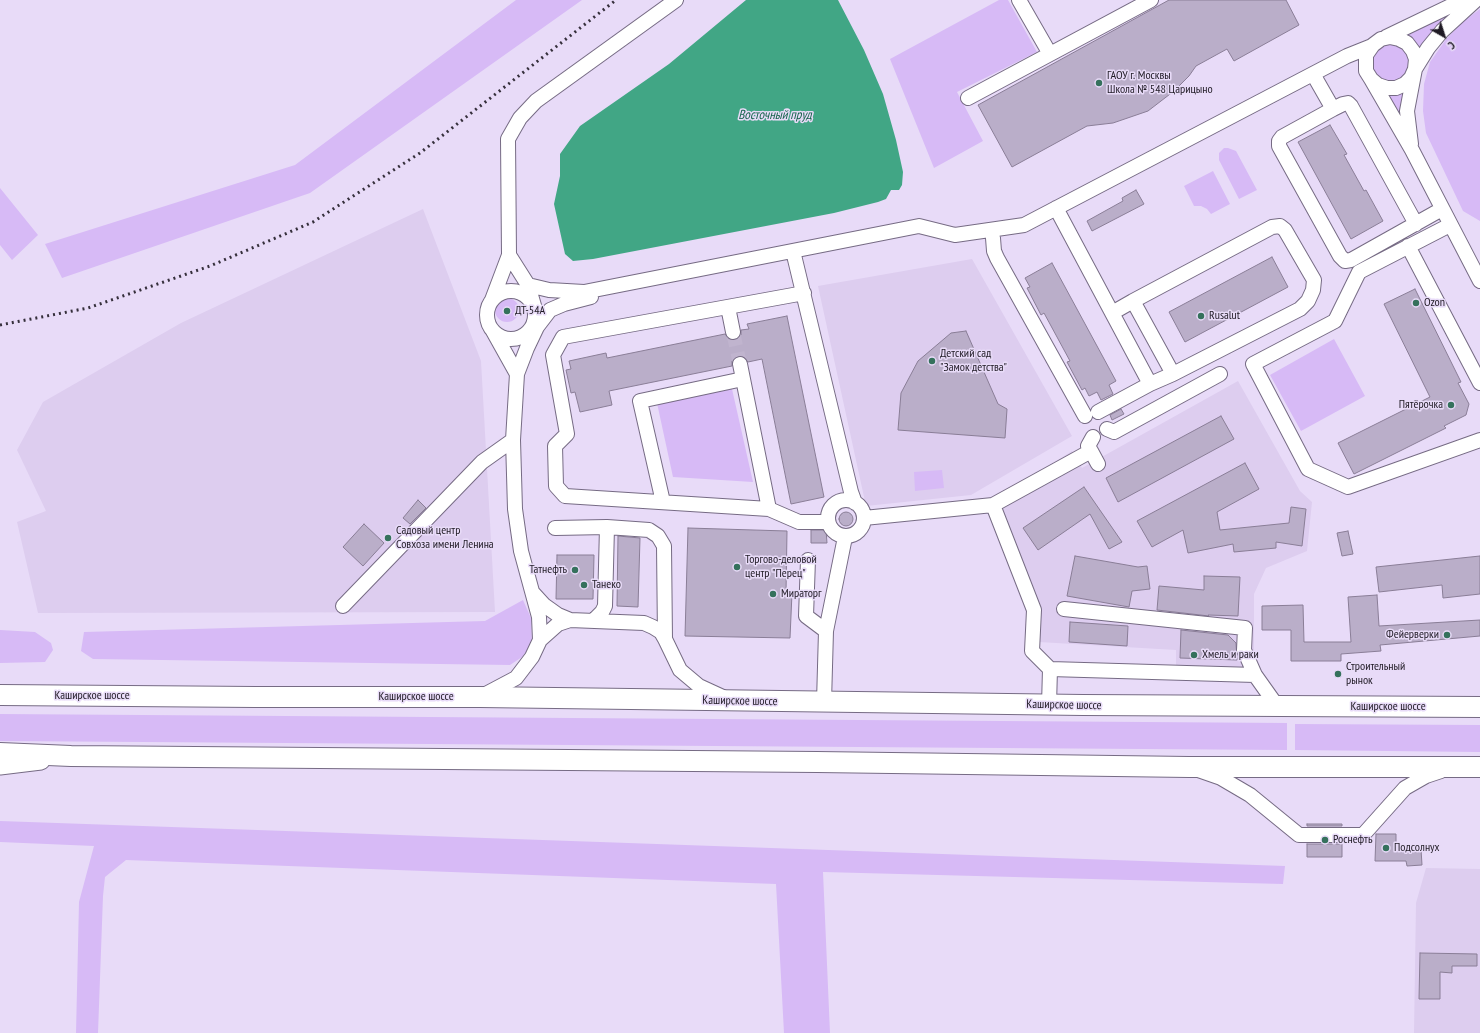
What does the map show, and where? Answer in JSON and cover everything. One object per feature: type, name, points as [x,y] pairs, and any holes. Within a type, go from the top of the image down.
[{"type":"highway","name":"Каширское шоссе","points":[[0,696],[480,697],[824,702],[1480,707]]},
{"type":"highway","points":[[0,753],[71,756],[809,762],[1189,767],[1480,767]]},
{"type":"main road","points":[[0,766],[71,756]]},
{"type":"street","points":[[517,374],[489,324],[487,316],[488,308],[509,255],[508,139],[520,118],[536,101],[676,0]]},
{"type":"street","points":[[1019,0],[1050,54]]},
{"type":"street","points":[[968,98],[1151,0]]},
{"type":"street","points":[[1315,77],[1347,56],[1463,0]]},
{"type":"street","points":[[1371,79],[1378,85],[1387,88],[1396,88],[1405,84],[1411,78],[1428,48],[1442,31],[1476,0]]},
{"type":"street","points":[[1412,150],[1407,111],[1416,69],[1416,59],[1413,51],[1407,43],[1390,37],[1376,42],[1366,54],[1366,71],[1412,150],[1480,281]]},
{"type":"street","points":[[528,285],[564,292],[584,292],[918,235],[955,243],[1025,233],[1059,212],[1315,77],[1358,59],[1365,61]]},
{"type":"street","points":[[1315,77],[1333,110]]},
{"type":"street","points":[[1416,224],[1348,103],[1343,104],[1282,137],[1279,141],[1279,146],[1344,261],[1351,260],[1416,224],[1442,209]]},
{"type":"street","points":[[540,640],[540,617],[521,552],[515,509],[513,440],[517,374],[527,348],[538,327],[550,310],[581,299],[794,255],[919,226],[955,235],[1024,225],[1059,212]]},
{"type":"street","points":[[1059,212],[1150,384]]},
{"type":"street","points":[[1450,225],[1358,272],[1335,321],[1253,364],[1308,469],[1348,487],[1480,440]]},
{"type":"street","points":[[1092,414],[1102,414],[1108,423],[1104,434],[1099,437],[1088,435],[1084,431],[1082,425],[1083,419],[1092,414],[1150,384],[1175,373],[1300,309],[1308,302],[1314,290],[1314,280],[1285,230],[1280,226],[1272,227],[1112,313]]},
{"type":"street","points":[[993,238],[994,251],[997,258],[1092,414]]},
{"type":"street","points":[[1408,246],[1480,383]]},
{"type":"street","points":[[509,255],[528,285],[535,309],[538,327]]},
{"type":"street","points":[[794,255],[851,492],[856,503],[860,507],[864,518],[861,529],[851,536],[839,535],[834,532],[828,522],[830,510],[838,502],[844,500],[856,503]]},
{"type":"street","points":[[492,300],[504,291],[512,290],[527,296],[535,309],[533,325],[529,332],[522,336],[515,339],[507,338],[499,336],[493,331]]},
{"type":"street","points":[[804,293],[563,337],[553,355],[567,434],[555,446],[556,486],[565,496],[769,509],[799,522],[828,522]]},
{"type":"street","points":[[1133,301],[1175,373],[1188,391]]},
{"type":"street","points":[[728,307],[733,332]]},
{"type":"street","points":[[740,364],[769,509]]},
{"type":"street","points":[[1107,429],[1114,432],[1220,374]]},
{"type":"street","points":[[663,502],[640,400],[743,379]]},
{"type":"street","points":[[1093,437],[1088,446],[1098,464]]},
{"type":"street","points":[[343,606],[482,462],[513,440]]},
{"type":"street","points":[[864,518],[993,505],[1091,451]]},
{"type":"street","points":[[993,505],[1026,600],[1034,610],[1032,651],[1050,669],[1255,675]]},
{"type":"street","points":[[593,621],[602,612],[605,606],[607,527]]},
{"type":"street","points":[[555,528],[607,527],[649,530],[658,536],[664,546],[665,639]]},
{"type":"street","points":[[824,702],[826,631],[845,536]]},
{"type":"street","points":[[808,560],[806,616],[826,631]]},
{"type":"street","points":[[532,591],[544,605],[558,615],[570,620],[644,623],[653,627],[661,632],[680,670],[699,686],[732,701]]},
{"type":"street","points":[[1064,609],[1245,628],[1244,650],[1255,675],[1277,706]]},
{"type":"street","points":[[480,697],[516,678],[532,657],[540,640],[558,624],[570,620]]},
{"type":"street","points":[[1049,704],[1050,669]]},
{"type":"street","points":[[1189,767],[1221,778],[1250,795],[1299,835],[1363,835],[1405,788],[1426,776],[1455,767]]},
{"type":"shaded area","points":[[516,0],[582,0],[310,193],[62,278],[45,244],[295,165]]},
{"type":"shaded area","points":[[999,0],[1008,0],[1037,52],[957,92],[983,141],[934,168],[890,59]]},
{"type":"shaded area","points":[[1460,6],[1418,54],[1400,34]]},
{"type":"shaded area","points":[[1480,9],[1480,221],[1463,211],[1426,133],[1423,111],[1424,84],[1430,62],[1447,38],[1464,21]]},
{"type":"shaded area","points":[[1395,45],[1404,50],[1408,56],[1408,70],[1404,76],[1395,81],[1387,81],[1378,76],[1374,70],[1373,59],[1378,50],[1384,46]]},
{"type":"shaded area","points":[[1404,89],[1408,139],[1380,90]]},
{"type":"shaded area","points":[[1224,148],[1236,151],[1257,190],[1239,199],[1219,160],[1219,153]]},
{"type":"shaded area","points":[[1213,171],[1230,204],[1211,214],[1207,209],[1201,206],[1194,206],[1184,186]]},
{"type":"shaded area","points":[[0,188],[38,235],[12,260],[0,245]]},
{"type":"shaded area","points":[[423,209],[481,361],[495,612],[38,613],[17,522],[46,511],[17,450],[43,402],[181,323]]},
{"type":"shaded area","name":"Детский сад \"Замок детства\"","points":[[972,259],[1072,436],[971,495],[866,506],[818,286]]},
{"type":"shaded area","points":[[507,298],[516,301],[519,310],[516,319],[507,322],[498,319],[495,310],[498,301]]},
{"type":"shaded area","points":[[1334,339],[1365,396],[1301,431],[1270,375]]},
{"type":"shaded area","points":[[1238,381],[1300,491],[1312,502],[1307,551],[1266,568],[1254,594],[1254,668],[1176,667],[1176,650],[1039,642],[997,499],[1072,451],[1082,468]]},
{"type":"shaded area","points":[[732,389],[753,482],[673,477],[657,403]]},
{"type":"shaded area","points":[[942,470],[944,488],[915,491],[914,472]]},
{"type":"shaded area","points":[[523,600],[531,618],[532,644],[522,657],[510,665],[93,659],[81,651],[84,632],[485,621]]},
{"type":"shaded area","points":[[0,630],[35,632],[51,643],[53,650],[45,662],[0,663]]},
{"type":"shaded area","points":[[0,714],[1287,723],[1287,750],[0,741]]},
{"type":"shaded area","points":[[1295,724],[1480,725],[1480,752],[1295,750]]},
{"type":"shaded area","points":[[0,821],[1285,866],[1283,884],[823,872],[830,1033],[784,1033],[776,884],[126,860],[105,877],[98,1033],[76,1033],[79,902],[94,846],[0,842]]},
{"type":"shaded area","points":[[1426,868],[1480,869],[1480,1033],[1414,1033],[1416,903]]},
{"type":"water","name":"Восточный пруд","points":[[746,0],[838,0],[864,50],[883,94],[903,172],[902,185],[899,190],[891,190],[886,199],[878,202],[834,213],[593,259],[573,261],[565,254],[554,204],[560,176],[560,154],[580,126],[669,64]]},
{"type":"building","name":"ГАОУ г. Москвы Школа № 548 Царицыно","points":[[1169,0],[1286,0],[1299,25],[1234,61],[1227,49],[1196,66],[1189,76],[1174,91],[1148,111],[1113,123],[1087,126],[1012,167],[978,105]]},
{"type":"building","points":[[1330,125],[1347,154],[1344,155],[1383,221],[1351,239],[1298,142]]},
{"type":"building","points":[[1136,190],[1144,204],[1092,231],[1087,221],[1123,201],[1122,198]]},
{"type":"building","points":[[1272,257],[1288,287],[1185,342],[1169,312]]},
{"type":"building","points":[[1052,263],[1116,381],[1109,385],[1113,394],[1101,400],[1097,392],[1089,396],[1085,388],[1082,390],[1067,362],[1070,361],[1044,313],[1041,315],[1027,288],[1030,287],[1025,278]]},
{"type":"building","points":[[1415,289],[1461,382],[1458,383],[1469,404],[1466,415],[1444,426],[1446,428],[1354,474],[1338,443],[1430,397],[1384,304]]},
{"type":"building","points":[[787,316],[824,497],[791,504],[762,359],[748,362],[743,356],[738,356],[732,361],[732,366],[609,391],[612,405],[580,412],[575,392],[571,393],[566,370],[571,369],[569,361],[606,353],[607,358],[725,334],[730,340],[735,340],[741,335],[741,330],[749,329],[747,324]]},
{"type":"building","points":[[966,331],[998,404],[1007,409],[1005,438],[898,430],[901,393],[918,361],[951,333]]},
{"type":"building","points":[[1121,409],[1124,414],[1112,420],[1110,415]]},
{"type":"building","points":[[1221,416],[1234,439],[1118,502],[1106,478]]},
{"type":"building","points":[[1245,463],[1259,489],[1217,512],[1220,530],[1289,523],[1291,507],[1306,509],[1302,546],[1276,542],[1276,548],[1234,552],[1233,544],[1188,553],[1183,530],[1152,547],[1137,521]]},
{"type":"building","points":[[1084,487],[1122,542],[1109,549],[1090,514],[1038,550],[1023,528]]},
{"type":"building","points":[[418,500],[426,508],[410,524],[403,518]]},
{"type":"building","points":[[843,512],[849,512],[853,516],[853,522],[849,526],[843,526],[839,522],[839,516]]},
{"type":"building","points":[[364,524],[384,543],[363,566],[343,547]]},
{"type":"building","name":"Торгово-деловой центр \"Перец\"","points":[[688,528],[787,531],[786,593],[792,593],[790,638],[685,636]]},
{"type":"building","points":[[811,530],[826,530],[827,543],[811,543]]},
{"type":"building","points":[[1348,531],[1353,554],[1342,556],[1337,533]]},
{"type":"building","points":[[618,536],[640,538],[638,607],[617,606]]},
{"type":"building","name":"Татнефть","points":[[557,555],[594,555],[593,599],[556,599]]},
{"type":"building","points":[[1075,556],[1138,567],[1147,566],[1150,589],[1132,591],[1129,607],[1067,596]]},
{"type":"building","points":[[1480,556],[1480,594],[1443,598],[1442,585],[1379,592],[1376,567]]},
{"type":"building","points":[[1204,576],[1240,577],[1238,616],[1208,615],[1209,616],[1157,610],[1159,586],[1204,590]]},
{"type":"building","points":[[1377,595],[1379,626],[1480,620],[1480,636],[1380,645],[1381,651],[1341,654],[1341,661],[1291,661],[1291,630],[1262,630],[1262,606],[1303,605],[1304,642],[1351,642],[1348,597]]},
{"type":"building","points":[[1070,622],[1128,626],[1127,646],[1069,642]]},
{"type":"building","points":[[1181,630],[1228,635],[1236,643],[1237,660],[1180,658]]},
{"type":"building","points":[[1307,824],[1342,824],[1342,826],[1307,826]]},
{"type":"building","points":[[1376,834],[1396,834],[1396,850],[1421,849],[1422,865],[1407,866],[1406,861],[1375,861]]},
{"type":"building","points":[[1307,844],[1342,844],[1342,857],[1307,857]]},
{"type":"building","points":[[1420,953],[1477,954],[1477,966],[1452,966],[1452,973],[1440,972],[1440,999],[1419,999]]},
{"type":"tunnel","points":[[733,332],[740,364]]},
{"type":"railway","points":[[0,325],[88,308],[210,266],[313,222],[420,153],[616,0]]},
{"type":"place","name":"ГАОУ г. Москвы Школа № 548 Царицыно","points":[[1099,83]]},
{"type":"place","name":"Ozon","points":[[1416,303]]},
{"type":"place","name":"ДТ-54А","points":[[507,311]]},
{"type":"place","name":"Rusalut","points":[[1201,316]]},
{"type":"place","name":"Детский сад \"Замок детства\"","points":[[932,361]]},
{"type":"place","name":"Пятёрочка","points":[[1451,405]]},
{"type":"place","name":"Садовый центр Совхоза имени Ленина","points":[[388,538]]},
{"type":"place","name":"Торгово-деловой центр \"Перец\"","points":[[737,567]]},
{"type":"place","name":"Татнефть","points":[[575,570]]},
{"type":"place","name":"Танеко","points":[[584,585]]},
{"type":"place","name":"Мираторг","points":[[773,594]]},
{"type":"place","name":"Фейерверки","points":[[1447,635]]},
{"type":"place","name":"Хмель и раки","points":[[1194,655]]},
{"type":"place","name":"Строительный рынок","points":[[1338,674]]},
{"type":"place","name":"Роснефть","points":[[1325,840]]},
{"type":"place","name":"Подсолнух","points":[[1386,848]]}]
